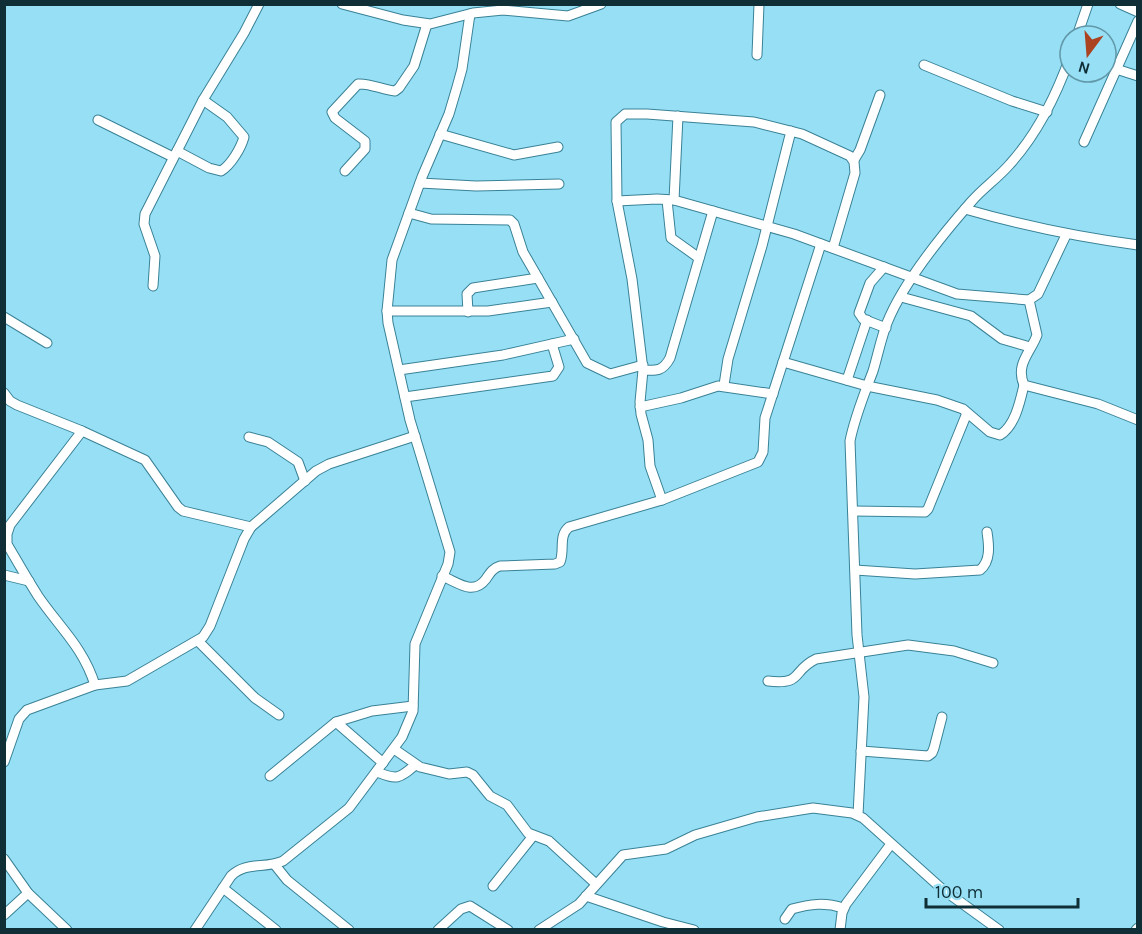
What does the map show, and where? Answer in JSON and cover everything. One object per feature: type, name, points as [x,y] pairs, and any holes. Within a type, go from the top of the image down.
[{"type":"street","points":[[153,286],[155,256],[144,224],[145,214],[203,100],[259,4]]},
{"type":"street","points":[[342,4],[427,24],[470,14],[503,10],[568,16],[601,4]]},
{"type":"street","points":[[757,55],[759,4]]},
{"type":"street","points":[[1081,24],[1088,4]]},
{"type":"street","points":[[1120,4],[1137,12]]},
{"type":"street","points":[[195,930],[231,876],[244,867],[275,865],[282,861],[349,808],[394,749],[411,720],[415,644],[450,559],[450,552],[415,436],[387,311],[392,260],[420,183],[449,114],[462,69],[470,14]]},
{"type":"street","points":[[1118,64],[1137,21]]},
{"type":"street","points":[[345,171],[366,145],[365,141],[334,118],[332,112],[358,84],[364,83],[395,91],[399,88],[414,66],[427,24]]},
{"type":"street","points":[[924,65],[1047,112]]},
{"type":"street","points":[[1118,70],[1137,76]]},
{"type":"street","points":[[858,815],[864,697],[859,651],[850,441],[857,411],[886,328],[913,278],[965,209],[1010,165],[1028,142],[1047,112],[1060,84]]},
{"type":"street","points":[[1084,142],[1109,84]]},
{"type":"street","points":[[833,248],[851,192],[855,173],[854,160],[860,150],[880,95]]},
{"type":"street","points":[[98,120],[175,154],[221,171],[226,168],[242,145],[244,136],[233,122],[203,100]]},
{"type":"street","points":[[662,500],[650,466],[648,440],[640,407],[643,367],[632,279],[617,201],[615,130],[618,118],[625,114],[754,122],[791,130],[854,160]]},
{"type":"street","points":[[678,116],[670,200],[671,238],[699,258]]},
{"type":"street","points":[[724,385],[728,359],[767,226],[791,130]]},
{"type":"street","points":[[440,134],[514,155],[558,147]]},
{"type":"street","points":[[420,183],[476,186],[559,184]]},
{"type":"street","points":[[617,201],[670,200],[767,226],[957,294],[1029,300],[1038,294],[1066,235]]},
{"type":"street","points":[[965,209],[1027,227],[1137,245]]},
{"type":"street","points":[[409,213],[431,219],[510,220],[514,224],[523,252],[587,363],[606,373],[614,374],[643,367],[658,371],[665,367],[713,211]]},
{"type":"street","points":[[442,576],[470,588],[476,588],[495,568],[500,566],[555,564],[560,562],[562,557],[564,531],[569,527],[662,500],[758,462],[763,452],[765,418],[821,244]]},
{"type":"street","points":[[884,267],[870,283],[860,308],[860,316],[886,328]]},
{"type":"street","points":[[468,312],[467,294],[473,288],[538,278]]},
{"type":"street","points":[[902,297],[971,316],[1002,339],[1030,347]]},
{"type":"street","points":[[783,362],[867,386],[937,399],[968,413],[990,432],[1000,435],[1005,432],[1017,411],[1024,385],[1022,382],[1023,363],[1037,335],[1029,300]]},
{"type":"street","points":[[387,311],[488,311],[552,302]]},
{"type":"street","points":[[4,317],[47,343]]},
{"type":"street","points":[[847,381],[867,320]]},
{"type":"street","points":[[399,370],[503,355],[574,339]]},
{"type":"street","points":[[405,397],[553,376],[559,367],[552,344]]},
{"type":"street","points":[[640,407],[724,385],[773,394]]},
{"type":"street","points":[[1024,385],[1098,404],[1137,420]]},
{"type":"street","points":[[4,393],[10,401],[17,405],[145,460],[183,511],[251,527]]},
{"type":"street","points":[[854,511],[925,512],[968,413]]},
{"type":"street","points":[[82,431],[10,525],[7,544],[38,596],[82,653],[89,665],[95,685]]},
{"type":"street","points":[[4,762],[23,714],[27,710],[95,685],[127,681],[198,641],[210,626],[244,539],[251,527],[320,468],[415,436]]},
{"type":"street","points":[[249,437],[268,442],[298,462],[305,481]]},
{"type":"street","points":[[855,570],[915,574],[980,570],[986,564],[989,548],[987,532]]},
{"type":"street","points":[[4,575],[29,581]]},
{"type":"street","points":[[198,641],[255,698],[279,715]]},
{"type":"street","points":[[768,681],[785,683],[795,678],[807,663],[816,659],[908,645],[954,651],[993,663]]},
{"type":"street","points":[[270,776],[336,722],[372,711],[413,706]]},
{"type":"street","points":[[861,751],[928,756],[934,748],[942,717]]},
{"type":"street","points":[[336,722],[383,763]]},
{"type":"street","points":[[394,749],[415,765],[449,774],[467,772],[477,779],[490,796],[507,805],[528,833],[549,841],[596,884]]},
{"type":"street","points":[[377,772],[396,778],[401,777],[415,765]]},
{"type":"street","points":[[539,930],[573,908],[623,855],[666,849],[695,834],[756,817],[813,808],[858,815],[987,926],[999,930]]},
{"type":"street","points":[[493,886],[533,836]]},
{"type":"street","points":[[840,930],[843,908],[891,844]]},
{"type":"street","points":[[4,859],[28,893],[67,930]]},
{"type":"street","points":[[275,865],[286,880],[349,930]]},
{"type":"street","points":[[224,888],[276,930]]},
{"type":"street","points":[[4,915],[28,893]]},
{"type":"street","points":[[586,896],[694,930]]},
{"type":"street","points":[[785,919],[792,909],[820,904],[843,908]]},
{"type":"street","points":[[438,930],[461,909],[470,906],[508,930]]}]
